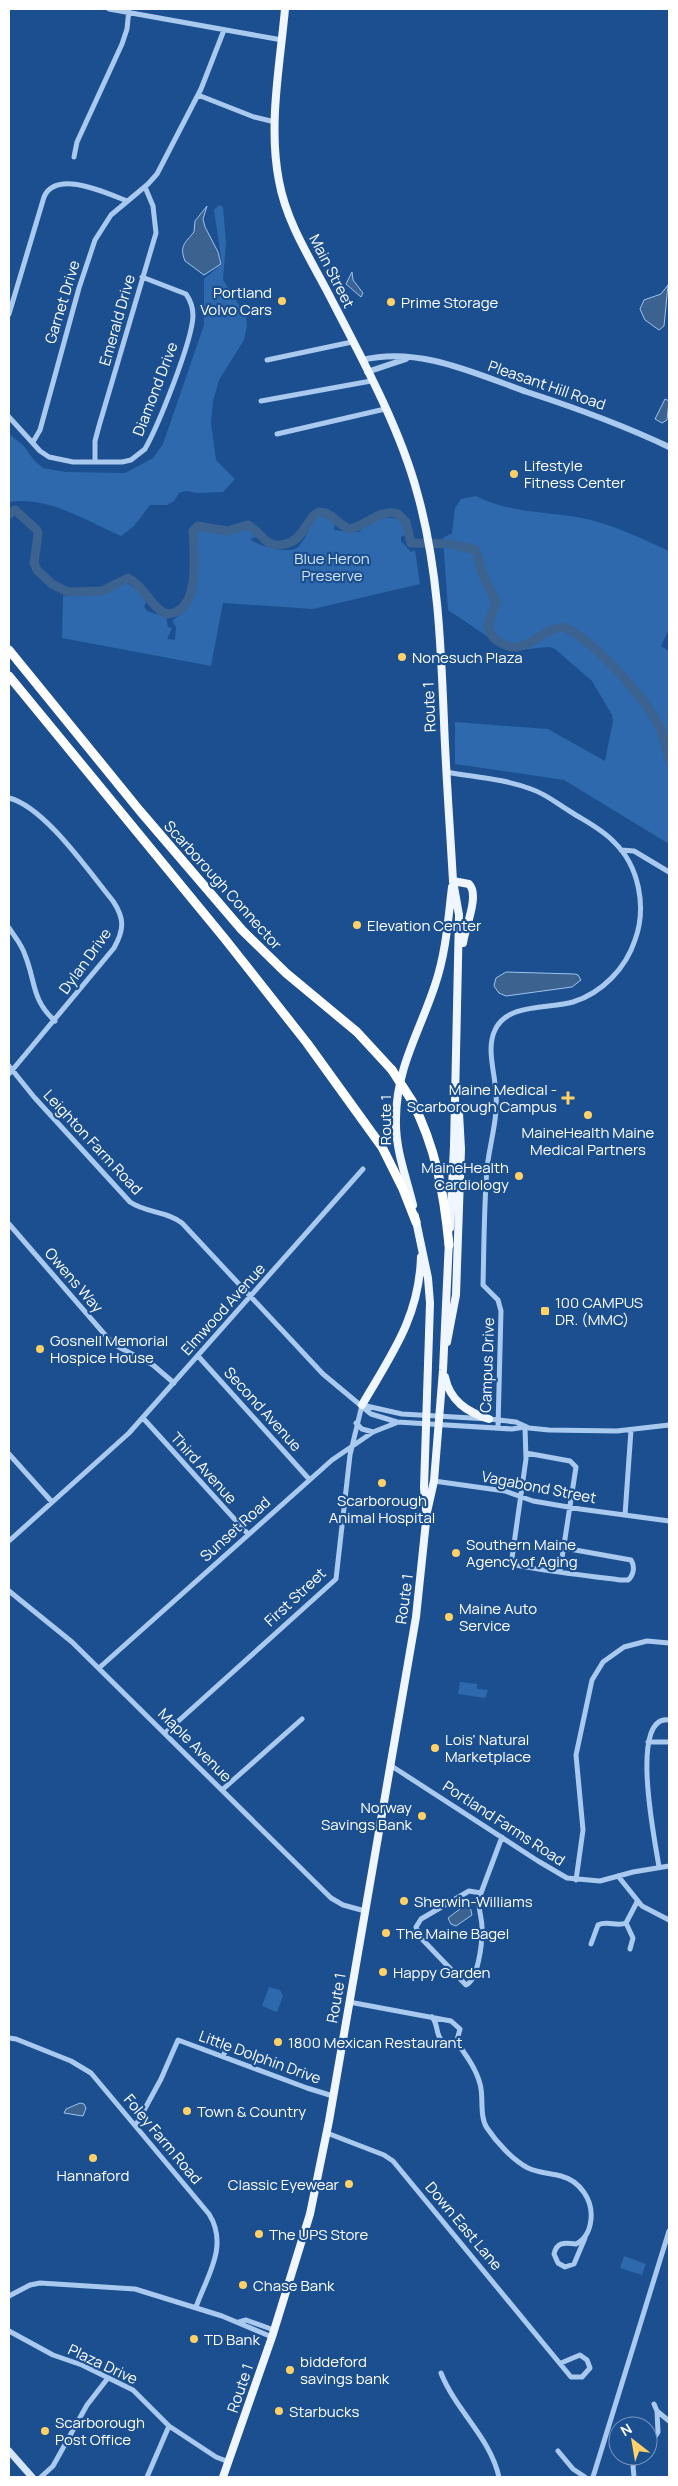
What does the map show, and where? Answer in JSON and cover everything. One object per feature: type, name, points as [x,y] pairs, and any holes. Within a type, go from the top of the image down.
[{"type":"highway","name":"Scarborough Connector","points":[[9,650],[145,818],[242,930],[291,978],[357,1032],[392,1070],[412,1101],[428,1134],[442,1184],[449,1245]]},
{"type":"highway","name":"Scarborough Connector","points":[[9,676],[225,938],[307,1042],[382,1147],[403,1189],[416,1222]]},
{"type":"main road","name":"Main Street","points":[[285,9],[275,122],[276,163],[284,202],[385,409],[415,482],[426,533]]},
{"type":"main road","name":"Route 1","points":[[223,2477],[273,2333],[310,2214],[333,2096],[416,1617],[427,1512],[434,1481],[443,1370],[449,1245],[456,1071],[459,915],[453,881],[440,641],[426,533]]},
{"type":"main road","name":"Route 1","points":[[427,1512],[424,1488],[430,1302],[421,1240],[398,1149],[396,1107],[405,1059],[428,1008],[440,970],[447,934],[453,881]]},
{"type":"main road","points":[[453,881],[469,884],[474,896],[466,926],[459,966]]},
{"type":"main road","points":[[444,1354],[453,1321],[456,1295],[461,1149],[456,1071]]},
{"type":"main road","points":[[362,1405],[401,1338],[413,1309],[420,1276],[421,1240]]},
{"type":"main road","points":[[443,1370],[448,1388],[457,1402],[469,1412],[489,1419]]},
{"type":"main road","points":[[9,2450],[32,2477]]},
{"type":"street","points":[[109,9],[129,11],[282,40]]},
{"type":"street","points":[[74,157],[77,142],[122,44],[129,11]]},
{"type":"street","name":"Garnet Drive","points":[[33,442],[40,430],[92,249],[105,222],[126,201],[145,187],[163,164],[198,95],[224,30]]},
{"type":"street","points":[[198,95],[254,117],[275,122]]},
{"type":"street","points":[[9,314],[44,197],[49,188],[58,184],[85,186],[126,201]]},
{"type":"street","name":"Emerald Drive","points":[[95,462],[99,426],[156,224],[153,206],[145,187]]},
{"type":"street","name":"Diamond Drive","points":[[9,417],[44,454],[55,460],[126,461],[139,456],[145,450],[189,337],[193,316],[192,305],[186,294],[142,277]]},
{"type":"street","points":[[267,360],[352,342]]},
{"type":"street","name":"Pleasant Hill Road","points":[[362,360],[387,356],[443,363],[620,424],[669,447]]},
{"type":"street","name":"Pleasant Hill Road","points":[[368,372],[400,360],[414,358]]},
{"type":"street","points":[[261,401],[371,381]]},
{"type":"street","points":[[277,434],[385,409]]},
{"type":"street","name":"Campus Drive","points":[[446,772],[537,791],[601,831],[621,850],[634,873],[640,892],[636,939],[623,965],[608,981],[582,998],[510,1014],[499,1022],[491,1040],[497,1113],[488,1166],[483,1285],[498,1300],[501,1308],[498,1428]]},
{"type":"street","name":"Dylan Drive","points":[[9,798],[22,802],[43,817],[113,902],[123,922],[122,934],[114,948],[55,1021],[10,1070]]},
{"type":"street","points":[[621,850],[634,851],[669,872]]},
{"type":"street","points":[[9,928],[25,954],[36,997],[42,1008],[55,1021]]},
{"type":"street","name":"Leighton Farm Road","points":[[10,1070],[130,1202],[179,1221],[323,1374],[376,1417],[397,1422]]},
{"type":"street","name":"Elmwood Avenue","points":[[9,1542],[122,1441],[363,1169]]},
{"type":"street","name":"Owens Way","points":[[9,1224],[113,1344],[153,1365],[174,1383]]},
{"type":"street","name":"Second Avenue","points":[[198,1356],[309,1479]]},
{"type":"street","points":[[362,1405],[427,1420]]},
{"type":"street","name":"First Street","points":[[165,1733],[336,1579],[352,1445],[362,1405]]},
{"type":"street","name":"Third Avenue","points":[[143,1418],[248,1534]]},
{"type":"street","points":[[397,1422],[489,1419],[516,1422],[525,1427]]},
{"type":"street","points":[[439,1420],[498,1428],[512,1429],[525,1427],[548,1430],[631,1430],[669,1425]]},
{"type":"street","name":"Sunset Road","points":[[99,1668],[309,1479],[352,1445],[373,1432],[397,1422]]},
{"type":"street","points":[[356,1424],[362,1429],[373,1432]]},
{"type":"street","points":[[525,1427],[526,1453],[514,1564],[522,1568],[560,1571],[626,1581],[632,1574],[631,1560],[564,1548]]},
{"type":"street","points":[[625,1515],[631,1430]]},
{"type":"street","points":[[526,1453],[570,1461],[574,1464],[576,1471],[560,1571]]},
{"type":"street","points":[[9,1454],[52,1502]]},
{"type":"street","name":"Vagabond Street","points":[[434,1481],[500,1490],[520,1495],[533,1501],[571,1508],[669,1521]]},
{"type":"street","name":"Maple Avenue","points":[[9,1591],[48,1621],[99,1668],[331,1898],[343,1906],[365,1911]]},
{"type":"street","points":[[576,1880],[583,1830],[576,1755],[592,1680],[603,1662],[624,1647],[647,1641],[669,1643]]},
{"type":"street","points":[[222,1790],[302,1719]]},
{"type":"street","points":[[659,1867],[650,1818],[648,1742],[656,1724],[662,1720],[669,1720]]},
{"type":"street","points":[[648,1742],[669,1742]]},
{"type":"street","name":"Portland Farms Road","points":[[390,1765],[553,1871],[576,1880],[594,1881],[669,1866]]},
{"type":"street","points":[[481,1893],[469,1892],[462,1894],[419,1921],[416,1927],[420,1937],[464,1984],[473,1980],[477,1969],[482,1931],[478,1910],[481,1893],[502,1838]]},
{"type":"street","points":[[618,1876],[637,1902],[651,1912],[669,1920]]},
{"type":"street","points":[[591,1944],[595,1930],[600,1924],[619,1925],[626,1923],[637,1902]]},
{"type":"street","points":[[626,1923],[633,1938],[630,1949]]},
{"type":"street","points":[[349,2002],[432,2017],[451,2021],[457,2024],[460,2033],[456,2041],[449,2044],[442,2041],[438,2035],[437,2025],[432,2017]]},
{"type":"street","name":"Foley Farm Road","points":[[9,2038],[16,2039],[84,2068],[136,2125],[206,2209],[218,2230],[218,2250],[196,2308]]},
{"type":"street","name":"Little Dolphin Drive","points":[[136,2125],[161,2079],[178,2040],[333,2096]]},
{"type":"street","points":[[456,2041],[471,2062],[480,2081],[484,2120],[487,2129],[525,2166],[565,2178],[578,2185],[585,2193],[590,2204],[591,2216],[585,2238],[575,2263],[566,2267],[558,2263],[554,2254],[558,2246],[566,2243],[576,2244],[585,2238]]},
{"type":"street","points":[[222,2057],[227,2046]]},
{"type":"street","name":"Down East Lane","points":[[326,2133],[384,2155],[394,2161],[561,2363],[574,2378],[584,2376],[590,2368],[587,2360],[580,2355],[561,2363]]},
{"type":"street","points":[[593,2477],[669,2231]]},
{"type":"street","points":[[9,2296],[24,2287],[40,2283],[119,2286],[135,2289],[273,2333]]},
{"type":"street","name":"Plaza Drive","points":[[9,2331],[53,2355],[108,2378],[139,2394],[169,2426],[216,2457],[229,2462]]},
{"type":"street","points":[[441,2373],[452,2398],[492,2455],[499,2477]]},
{"type":"street","points":[[41,2477],[54,2466],[87,2405],[108,2378]]},
{"type":"street","points":[[654,2404],[657,2416]]},
{"type":"street","points":[[657,2411],[669,2421]]},
{"type":"street","points":[[147,2477],[169,2426]]},
{"type":"street","points":[[558,2451],[575,2471],[584,2477]]},
{"type":"green space","points":[[219,205],[223,207],[226,242],[223,280],[246,316],[247,326],[244,340],[219,380],[213,401],[211,423],[216,460],[235,479],[223,492],[197,493],[186,491],[179,493],[174,501],[167,505],[150,505],[134,526],[121,536],[53,506],[24,501],[9,502],[9,434],[23,445],[34,460],[43,468],[66,472],[125,473],[153,458],[163,444],[204,325],[204,279],[222,264],[214,210]]},
{"type":"green space","points":[[476,496],[489,502],[516,509],[573,516],[598,522],[629,533],[669,551],[669,629],[661,646],[669,651],[669,844],[564,780],[455,764],[455,722],[548,729],[605,761],[613,721],[612,715],[592,681],[555,649],[549,647],[509,651],[448,610],[443,538],[452,533],[455,508],[461,499]]},
{"type":"green space","name":"Blue Heron Preserve","points":[[321,515],[335,522],[334,530],[359,532],[371,521],[380,517],[401,519],[407,534],[401,537],[401,541],[411,552],[415,550],[420,584],[313,609],[223,603],[211,666],[62,638],[63,596],[108,592],[124,581],[149,598],[144,606],[147,611],[166,617],[168,627],[172,628],[167,639],[175,640],[176,627],[172,621],[187,609],[195,593],[198,548],[195,537],[197,531],[205,529],[228,534],[251,530],[256,537],[250,539],[254,542],[274,549],[288,550],[298,547],[314,522]]},
{"type":"green space","points":[[460,1682],[477,1684],[477,1689],[488,1690],[485,1698],[458,1694]]},
{"type":"green space","points":[[269,1987],[280,1990],[283,1996],[277,2012],[262,2006]]},
{"type":"green space","points":[[624,2256],[646,2264],[642,2275],[620,2268]]},
{"type":"shaded area","points":[[207,206],[203,219],[218,252],[221,264],[204,275],[185,261],[183,248],[194,232],[195,221]]},
{"type":"shaded area","points":[[352,272],[353,280],[363,293],[361,297],[346,284]]},
{"type":"shaded area","points":[[668,285],[664,326],[659,330],[645,320],[640,309],[644,300],[661,294]]},
{"type":"shaded area","points":[[665,399],[669,401],[667,420],[662,423],[655,419]]},
{"type":"shaded area","points":[[506,972],[575,974],[581,980],[572,987],[506,996],[499,993],[494,986],[496,978]]},
{"type":"shaded area","points":[[469,1902],[472,1915],[456,1926],[451,1924],[448,1918]]},
{"type":"shaded area","points":[[80,2103],[84,2104],[86,2108],[83,2116],[64,2113],[66,2109]]},
{"type":"waterway","points":[[9,514],[15,510],[37,530],[34,563],[37,570],[52,584],[68,592],[102,591],[128,578],[158,608],[168,614],[179,611],[191,593],[194,567],[193,531],[198,526],[227,531],[248,525],[270,544],[283,545],[296,539],[316,513],[328,514],[350,529],[385,513],[398,514],[406,522],[411,543],[451,544],[476,550],[481,570],[496,602],[488,625],[492,636],[498,641],[518,647],[554,629],[563,627],[588,643],[617,670],[652,714],[659,726],[669,759]]},
{"type":"place","name":"Portland Volvo Cars","points":[[282,301]]},
{"type":"place","name":"Prime Storage","points":[[391,302]]},
{"type":"place","name":"Lifestyle Fitness Center","points":[[514,474]]},
{"type":"place","name":"Nonesuch Plaza","points":[[402,657]]},
{"type":"place","name":"Elevation Center","points":[[357,925]]},
{"type":"place","name":"Maine Medical - Scarborough Campus","points":[[568,1098]]},
{"type":"place","name":"MaineHealth Maine Medical Partners","points":[[588,1115]]},
{"type":"place","name":"MaineHealth Cardiology","points":[[519,1176]]},
{"type":"place","name":"100 CAMPUS DR. (MMC)","points":[[545,1311]]},
{"type":"place","name":"Gosnell Memorial Hospice House","points":[[40,1349]]},
{"type":"place","name":"Scarborough Animal Hospital","points":[[382,1483]]},
{"type":"place","name":"Southern Maine Agency of Aging","points":[[456,1553]]},
{"type":"place","name":"Maine Auto Service","points":[[449,1617]]},
{"type":"place","name":"Lois' Natural Marketplace","points":[[435,1748]]},
{"type":"place","name":"Norway Savings Bank","points":[[422,1816]]},
{"type":"place","name":"Sherwin-Williams","points":[[404,1901]]},
{"type":"place","name":"The Maine Bagel","points":[[386,1933]]},
{"type":"place","name":"Happy Garden","points":[[383,1972]]},
{"type":"place","name":"1800 Mexican Restaurant","points":[[278,2042]]},
{"type":"place","name":"Town & Country","points":[[187,2111]]},
{"type":"place","name":"Hannaford","points":[[93,2158]]},
{"type":"place","name":"Classic Eyewear","points":[[349,2184]]},
{"type":"place","name":"The UPS Store","points":[[259,2234]]},
{"type":"place","name":"Chase Bank","points":[[243,2285]]},
{"type":"place","name":"TD Bank","points":[[194,2339]]},
{"type":"place","name":"biddeford savings bank","points":[[290,2370]]},
{"type":"place","name":"Starbucks","points":[[279,2411]]},
{"type":"place","name":"Scarborough Post Office","points":[[45,2431]]}]
